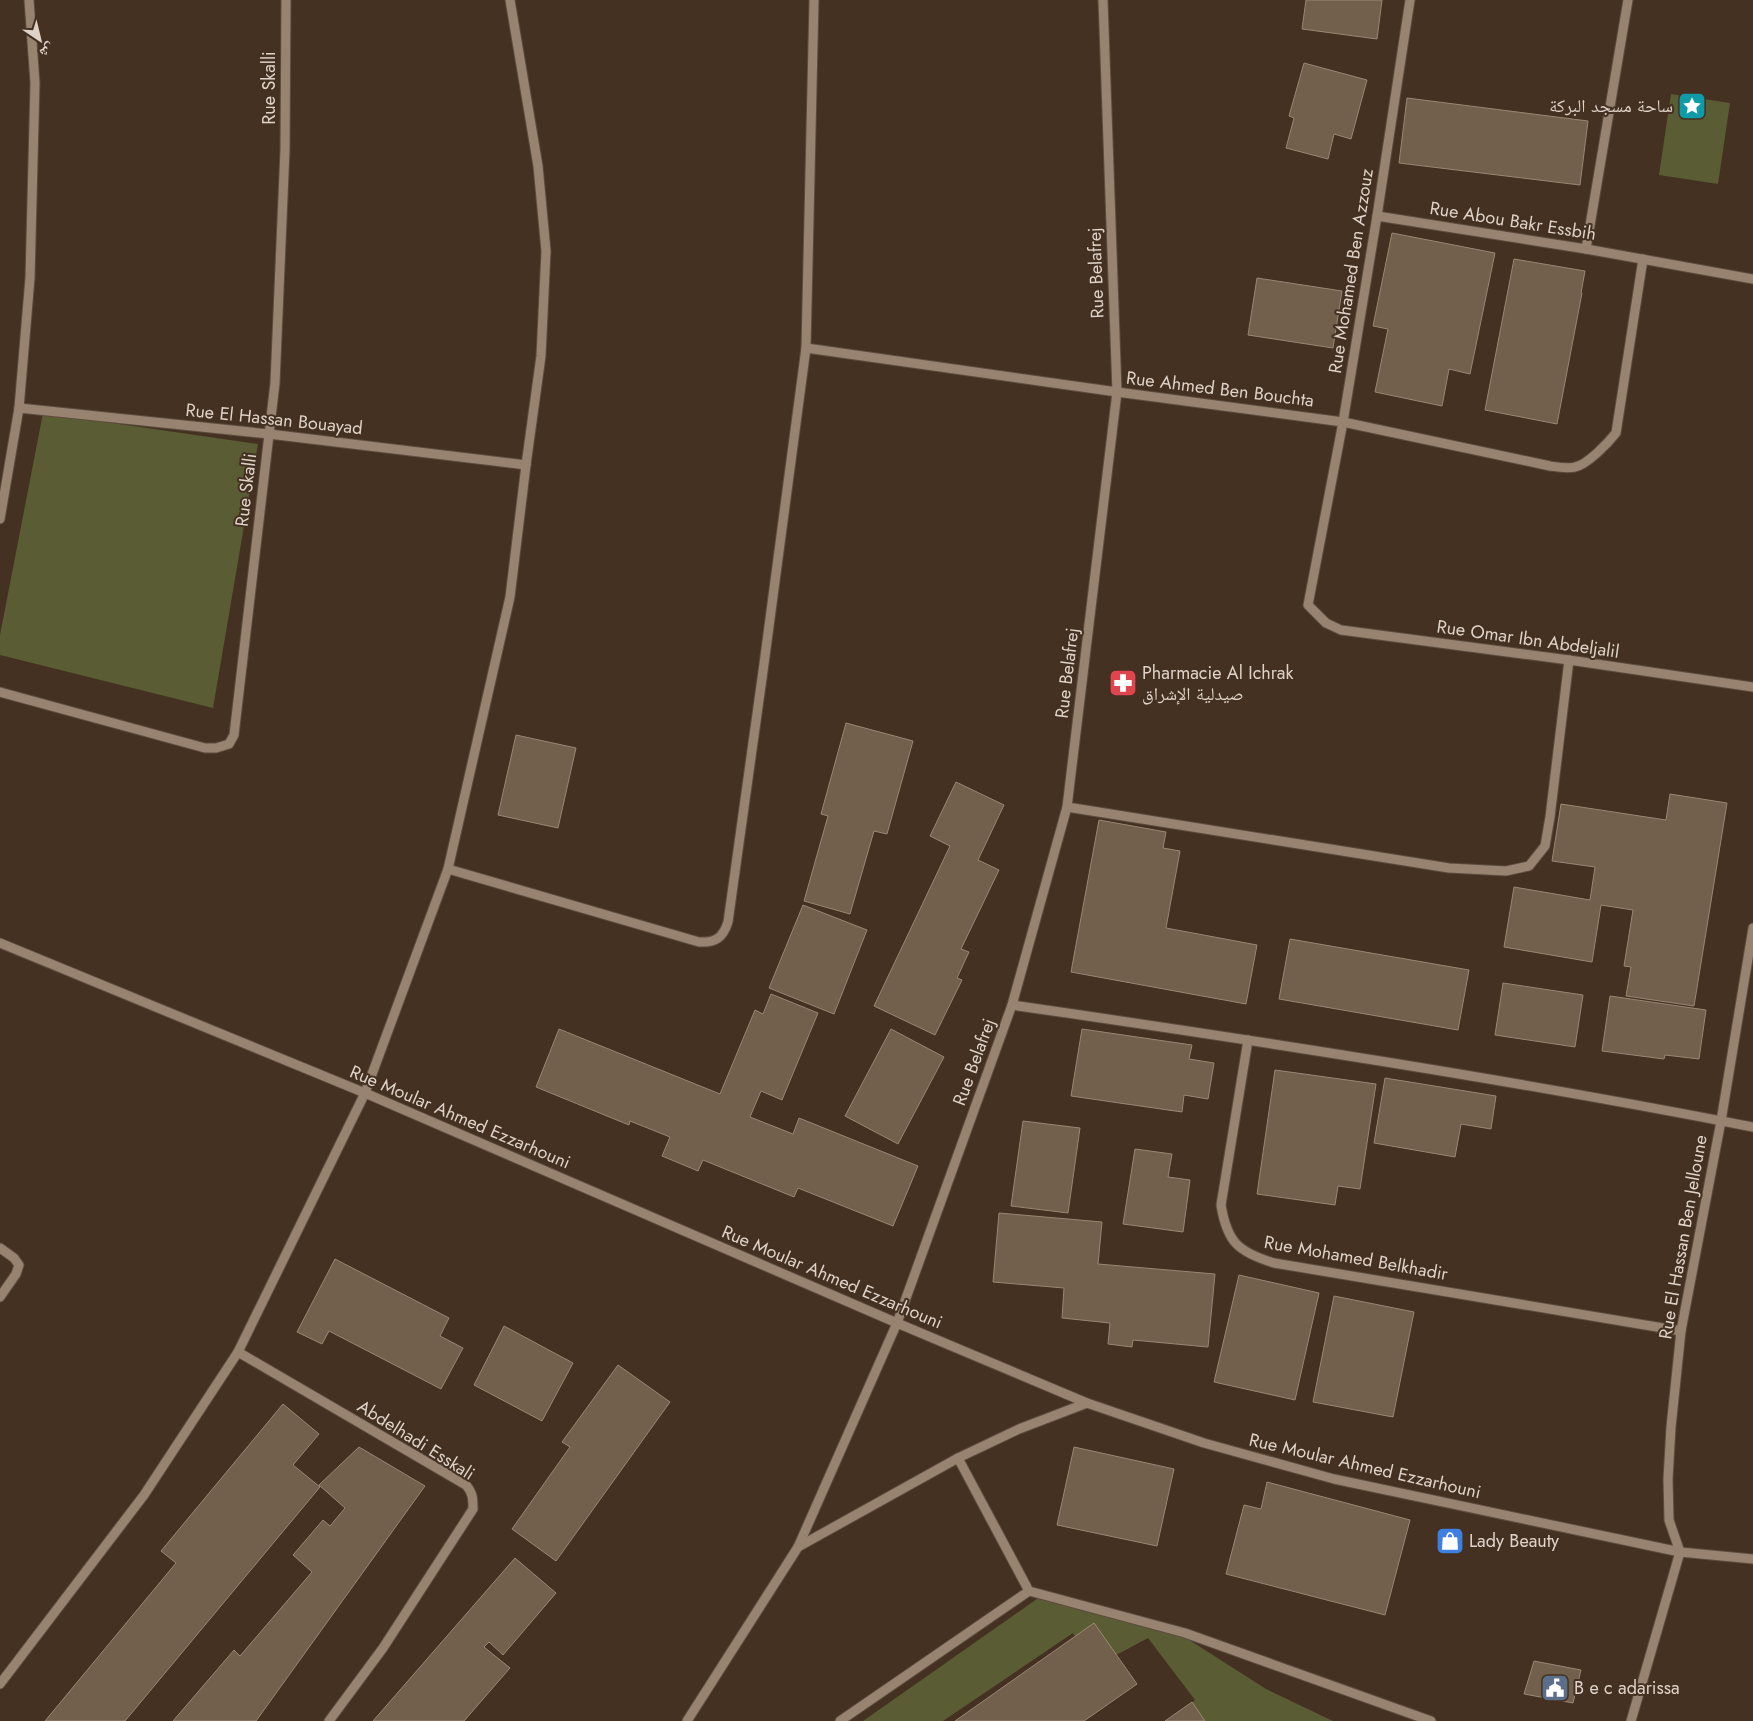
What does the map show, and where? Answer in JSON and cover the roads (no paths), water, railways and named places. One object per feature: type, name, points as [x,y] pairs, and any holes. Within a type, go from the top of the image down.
[{"type":"street","points":[[0,519],[20,408],[30,278],[35,83],[29,0]]},
{"type":"street","name":"Rue Skalli","points":[[0,692],[205,748],[216,748],[230,744],[234,735],[275,383],[286,150],[286,0]]},
{"type":"street","points":[[0,1684],[144,1495],[238,1352],[366,1093],[448,869],[510,598],[541,356],[546,251],[538,166],[510,0]]},
{"type":"street","points":[[448,869],[699,942],[709,943],[719,939],[725,932],[728,922],[764,664],[806,348],[814,0]]},
{"type":"street","name":"Rue Belafrej","points":[[687,1721],[798,1547],[897,1323],[1012,1005],[1067,807],[1117,392],[1103,0]]},
{"type":"street","name":"Rue Mohamed Ben Azzouz","points":[[1308,605],[1378,216],[1410,0]]},
{"type":"street","points":[[1586,249],[1628,0]]},
{"type":"street","name":"Rue Abou Bakr Essbih","points":[[1378,216],[1586,249],[1753,279]]},
{"type":"street","name":"Rue Ahmed Ben Bouchta","points":[[806,348],[1342,422],[1550,466],[1576,467],[1594,455],[1616,433],[1643,259]]},
{"type":"street","name":"Rue El Hassan Bouayad","points":[[20,408],[269,434],[526,465]]},
{"type":"street","name":"Rue Omar Ibn Abdeljalil","points":[[1308,605],[1326,623],[1341,630],[1569,660],[1753,687]]},
{"type":"street","points":[[1067,807],[1449,868],[1506,871],[1529,866],[1545,846],[1569,660]]},
{"type":"street","name":"Rue El Hassan Ben Jelloune","points":[[1680,1552],[1669,1520],[1668,1479],[1671,1427],[1681,1331],[1721,1120],[1753,928]]},
{"type":"street","name":"Rue Moular Ahmed Ezzarhouni","points":[[0,943],[366,1093],[897,1323],[1087,1402],[1204,1443],[1334,1479],[1680,1552],[1753,1559]]},
{"type":"street","points":[[1012,1005],[1248,1040],[1753,1127]]},
{"type":"street","name":"Rue Mohamed Belkhadir","points":[[1248,1040],[1221,1205],[1224,1226],[1236,1244],[1249,1254],[1274,1263],[1681,1331]]},
{"type":"street","points":[[0,1248],[14,1258],[19,1265],[16,1274],[0,1297]]},
{"type":"street","name":"Abdelhadi Esskali","points":[[238,1352],[466,1486],[472,1492],[472,1510],[383,1648],[329,1721]]},
{"type":"street","points":[[798,1547],[958,1458],[1019,1429],[1087,1402]]},
{"type":"street","points":[[958,1458],[1029,1591],[1185,1633],[1431,1721]]},
{"type":"street","points":[[1631,1721],[1680,1552]]},
{"type":"street","points":[[840,1721],[1029,1591]]},
{"type":"place","name":"ساحة مسجد البركة","points":[[1692,106]]},
{"type":"place","name":"Pharmacie Al Ichrak صيدلية الإشراق","points":[[1123,683]]},
{"type":"place","name":"Lady Beauty","points":[[1450,1541]]},
{"type":"place","name":"B e c adarissa","points":[[1555,1688]]}]
